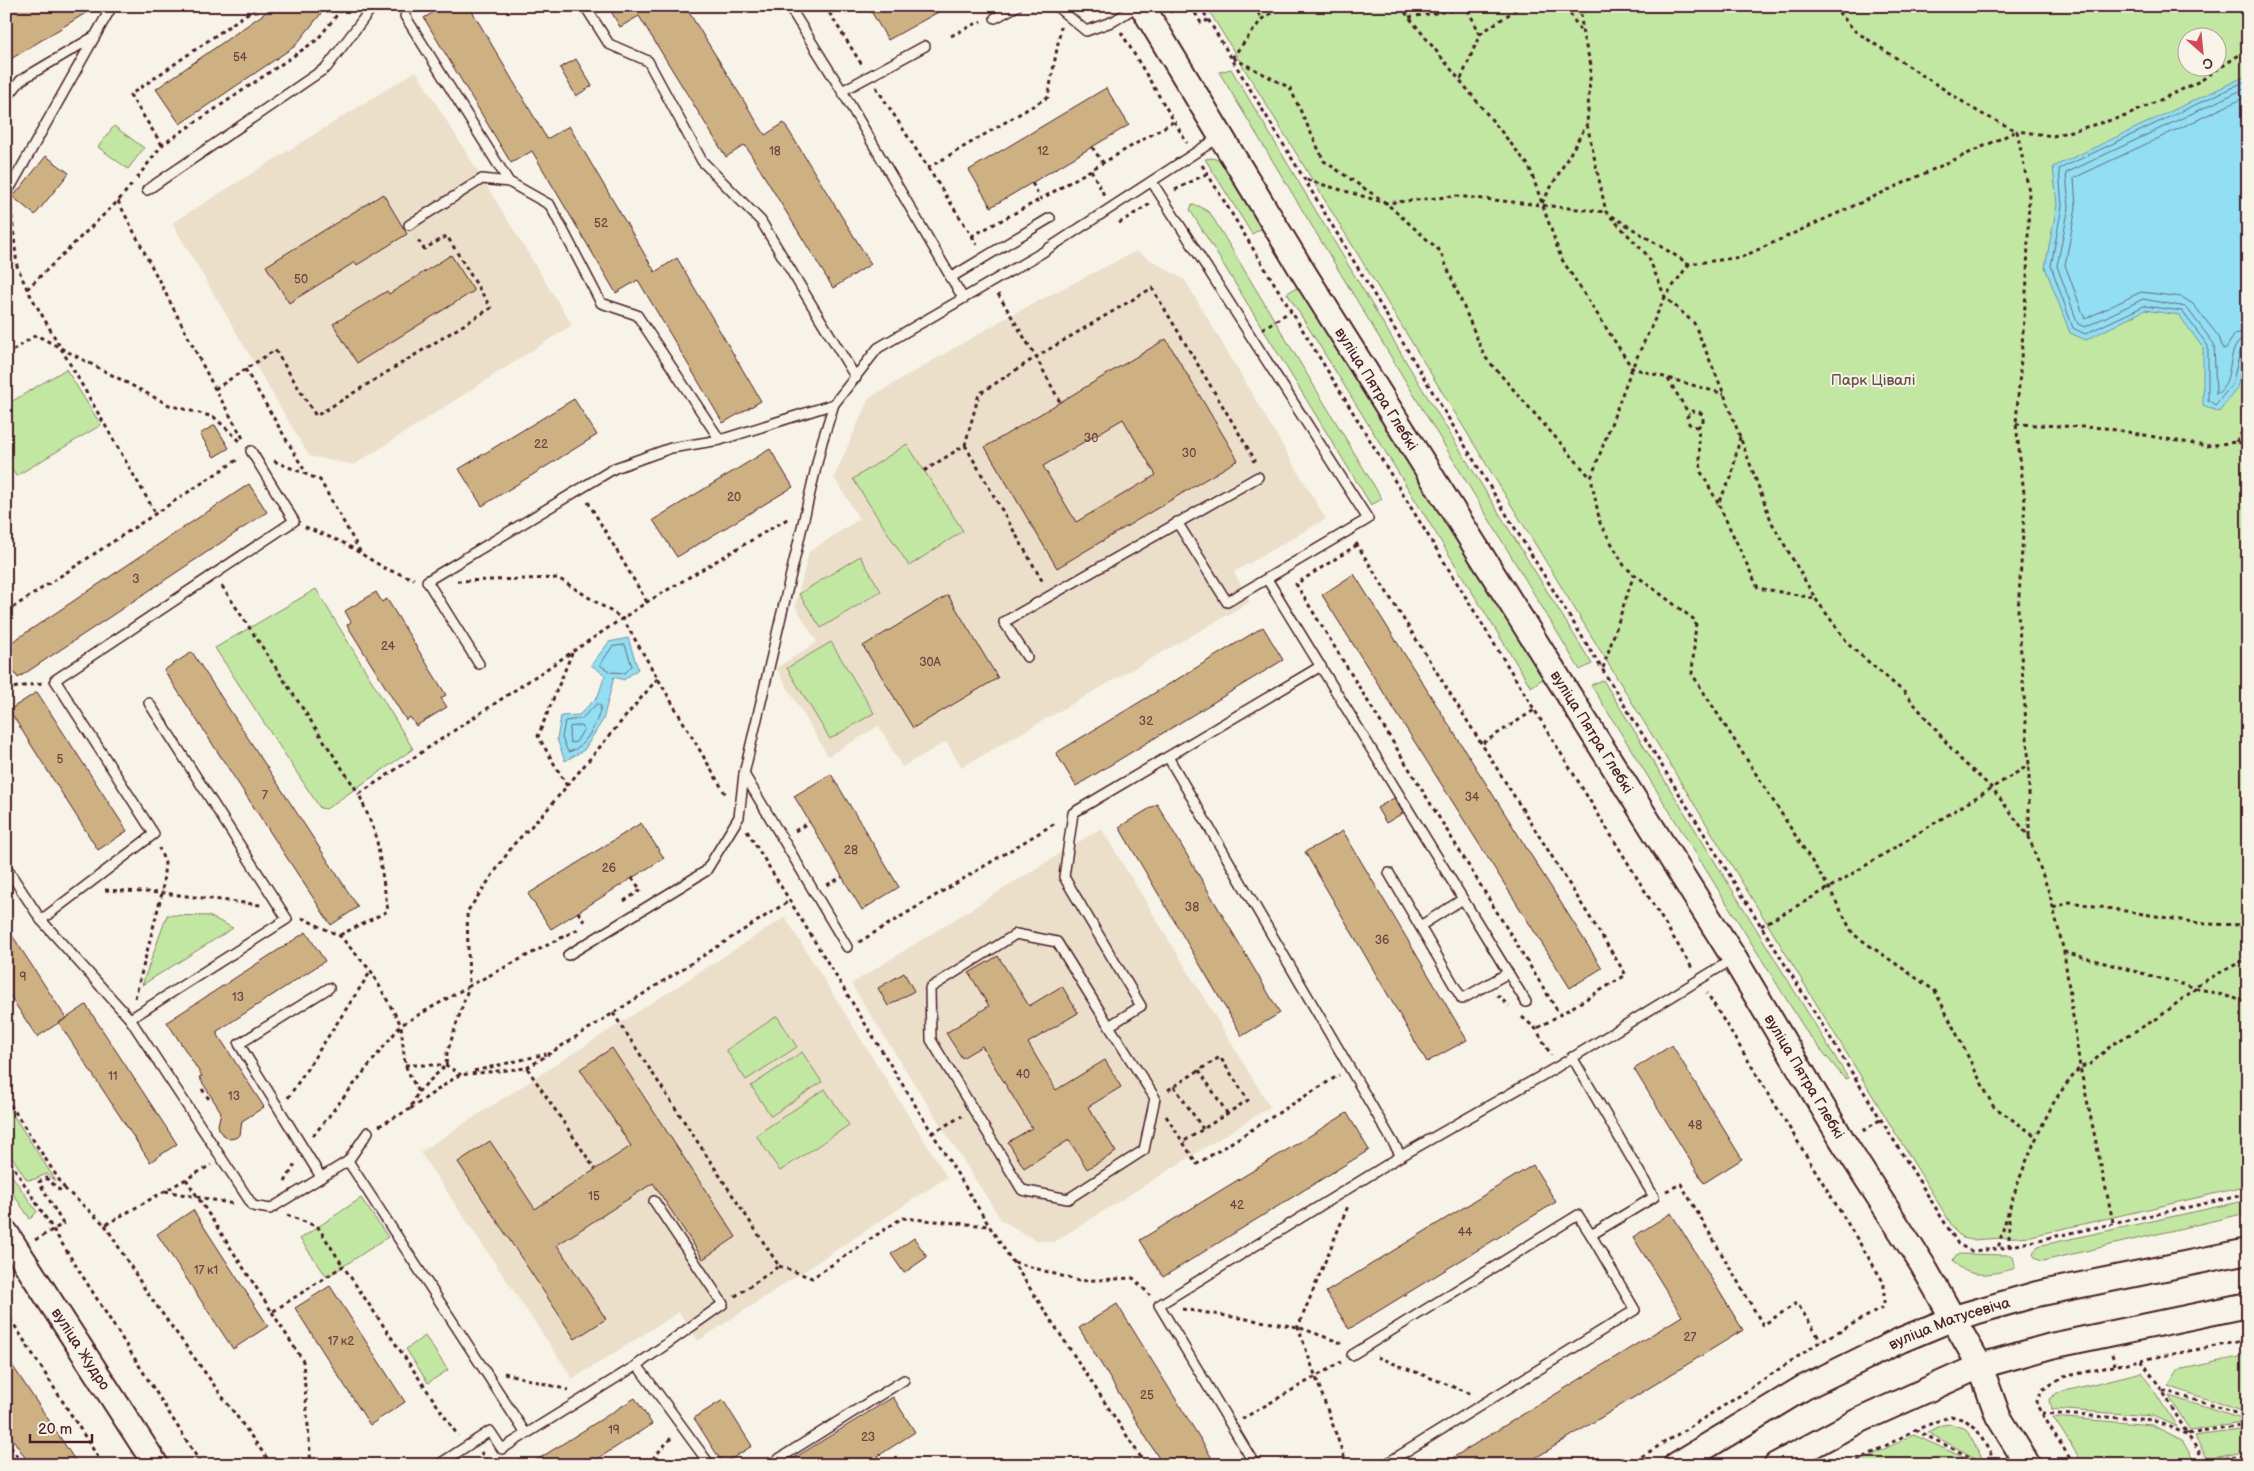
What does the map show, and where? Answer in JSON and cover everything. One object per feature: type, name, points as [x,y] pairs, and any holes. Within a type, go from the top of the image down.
[{"type":"main road","name":"вуліца Пятра Глебкі","points":[[1142,6],[1300,267],[1734,958],[1844,1143],[1922,1264],[1980,1366],[1998,1416],[2028,1465]]},
{"type":"main road","name":"вуліца Жудро","points":[[6,1233],[156,1465]]},
{"type":"main road","name":"вуліца Матусевіча","points":[[1676,1465],[1803,1388],[1901,1340],[1954,1318],[2037,1294],[2248,1251]]},
{"type":"main road","points":[[1776,1465],[1856,1422],[1980,1366],[2052,1346],[2248,1305]]},
{"type":"lane","points":[[6,195],[112,6]]},
{"type":"lane","points":[[147,190],[327,67],[373,6]]},
{"type":"lane","points":[[585,6],[609,44],[648,61],[702,161],[761,221],[856,378]]},
{"type":"lane","points":[[788,6],[842,91],[963,298]]},
{"type":"lane","points":[[995,18],[1017,6]]},
{"type":"lane","points":[[1056,6],[1086,31],[1114,21],[1137,6]]},
{"type":"lane","points":[[405,16],[509,182]]},
{"type":"lane","points":[[6,99],[21,80],[96,36]]},
{"type":"lane","points":[[842,91],[868,75],[925,46]]},
{"type":"lane","points":[[568,955],[706,871],[739,817],[744,774],[822,442],[834,404],[878,348],[1043,252],[1221,136]]},
{"type":"lane","points":[[409,225],[482,178],[509,182],[550,205],[600,302],[638,315],[720,440]]},
{"type":"lane","points":[[1152,182],[1368,519],[1227,602],[1177,522]]},
{"type":"lane","points":[[950,278],[1050,218]]},
{"type":"lane","points":[[479,664],[427,581],[615,468],[671,448],[720,440],[834,404]]},
{"type":"lane","points":[[41,920],[154,834],[55,680],[294,521],[251,451]]},
{"type":"lane","points":[[1026,658],[1004,622],[1258,477]]},
{"type":"lane","points":[[1266,579],[1526,1002]]},
{"type":"lane","points":[[1109,1026],[1142,1006],[1064,877],[1073,813],[1321,666]]},
{"type":"lane","points":[[130,1020],[287,919],[150,703]]},
{"type":"lane","points":[[1168,757],[1401,1156]]},
{"type":"lane","points":[[744,774],[847,947]]},
{"type":"lane","points":[[6,867],[41,920],[130,1020],[253,1206],[270,1209],[348,1161],[368,1132]]},
{"type":"lane","points":[[1389,873],[1462,999],[1508,973]]},
{"type":"lane","points":[[1420,926],[1463,899]]},
{"type":"lane","points":[[1016,934],[1057,942],[1155,1098],[1144,1150],[1068,1199],[1022,1190],[931,1040],[930,988],[1016,934]]},
{"type":"lane","points":[[1255,1465],[1159,1305],[1401,1156],[1557,1067],[1734,958]]},
{"type":"lane","points":[[321,1177],[239,1044],[329,988]]},
{"type":"lane","points":[[1572,1057],[1654,1197],[1590,1235]]},
{"type":"lane","points":[[348,1161],[526,1434]]},
{"type":"lane","points":[[438,1465],[490,1431],[502,1449],[638,1365],[723,1304],[654,1200]]},
{"type":"lane","points":[[1352,1355],[1578,1215],[1635,1310],[1384,1465]]},
{"type":"lane","points":[[638,1365],[710,1465]]},
{"type":"lane","points":[[769,1465],[904,1380]]},
{"type":"path","points":[[162,145],[130,95],[258,6]]},
{"type":"path","points":[[27,289],[118,201],[162,145],[317,40],[344,6]]},
{"type":"path","points":[[825,6],[972,236],[1103,164],[1173,122]]},
{"type":"path","points":[[1191,6],[1201,23],[1208,20]]},
{"type":"path","points":[[1200,6],[1503,508],[1958,1244],[1971,1251],[1998,1249],[2113,1222],[2248,1194]]},
{"type":"path","points":[[1254,6],[1262,20]]},
{"type":"path","points":[[1232,58],[1262,20],[1284,6]]},
{"type":"path","points":[[1400,6],[1529,166],[1561,258],[1632,368],[1724,394]]},
{"type":"path","points":[[1409,17],[1482,6]]},
{"type":"path","points":[[1460,79],[1480,34],[1521,6]]},
{"type":"path","points":[[1566,6],[1583,36]]},
{"type":"path","points":[[1580,6],[1583,36],[1590,65],[1587,124],[1606,212],[1648,256],[1666,297],[1694,323],[1724,394],[1772,523],[1815,598],[1850,646],[1905,693],[1961,760],[1992,788],[2029,837],[2053,908],[2064,952],[2080,1067],[2113,1222]]},
{"type":"path","points":[[1833,6],[1855,31],[1980,114],[2017,131],[2053,136],[2126,116],[2200,80],[2248,49]]},
{"type":"path","points":[[1467,8],[1480,34]]},
{"type":"path","points":[[951,36],[984,19]]},
{"type":"path","points":[[928,168],[1048,97],[1062,21]]},
{"type":"path","points":[[1114,21],[1173,122],[1194,153],[1536,709],[1884,1284],[1884,1307],[1821,1341],[1733,1400],[1628,1465]]},
{"type":"path","points":[[1232,58],[1290,88],[1324,161],[1386,203],[1440,251],[1486,357],[1591,478],[1600,523],[1625,567],[1696,621],[1692,674],[1829,888],[1853,934],[1936,991],[1993,1106],[2037,1137]]},
{"type":"path","points":[[1541,204],[1587,124]]},
{"type":"path","points":[[1306,180],[1386,203],[1456,196],[1606,212],[1689,264],[1742,257],[2017,131]]},
{"type":"path","points":[[2017,131],[2029,191],[2026,279],[2016,424],[2025,502],[2018,612],[2029,765],[2029,837]]},
{"type":"path","points":[[1092,147],[1103,164]]},
{"type":"path","points":[[1032,183],[1041,199]]},
{"type":"path","points":[[118,201],[215,389],[251,451]]},
{"type":"path","points":[[11,210],[17,266],[27,289],[156,514]]},
{"type":"path","points":[[215,389],[275,350],[316,416],[491,308],[447,236],[424,249],[409,225]]},
{"type":"path","points":[[1591,478],[1632,368],[1666,297],[1689,264]]},
{"type":"path","points":[[924,471],[965,445],[979,394],[1036,356],[1152,288],[1255,460],[1247,465]]},
{"type":"path","points":[[999,295],[1036,356],[1060,402]]},
{"type":"path","points":[[1251,335],[1291,311]]},
{"type":"path","points":[[6,355],[36,335],[169,405],[214,417],[251,451],[320,480],[362,554]]},
{"type":"path","points":[[245,369],[306,474]]},
{"type":"path","points":[[1668,378],[1689,414]]},
{"type":"path","points":[[1698,427],[1689,424],[1687,420],[1689,414],[1695,411],[1701,413],[1703,422],[1698,427],[1701,472],[1718,503],[1758,588],[1815,598]]},
{"type":"path","points":[[2016,424],[2106,428],[2206,446],[2236,442],[2248,444]]},
{"type":"path","points":[[2236,442],[2248,424]]},
{"type":"path","points":[[1718,503],[1731,478],[1740,437]]},
{"type":"path","points":[[965,445],[1045,585],[1053,580]]},
{"type":"path","points":[[6,612],[251,451]]},
{"type":"path","points":[[579,488],[648,602]]},
{"type":"path","points":[[359,794],[648,602],[808,506]]},
{"type":"path","points":[[305,527],[342,542],[386,569],[408,578],[427,581],[558,578],[623,619]]},
{"type":"path","points":[[1348,531],[1626,975],[1536,1029],[1557,1067]]},
{"type":"path","points":[[1357,545],[1296,584],[1560,1015]]},
{"type":"path","points":[[214,574],[359,794],[376,835],[388,911],[340,936]]},
{"type":"path","points":[[1603,669],[1634,574]]},
{"type":"path","points":[[567,786],[538,736],[573,652]]},
{"type":"path","points":[[410,1109],[418,1092],[446,1065],[447,1053],[469,986],[467,912],[514,844],[567,786],[658,678]]},
{"type":"path","points":[[6,689],[55,680]]},
{"type":"path","points":[[1482,743],[1536,709]]},
{"type":"path","points":[[1760,926],[1829,888],[2029,765]]},
{"type":"path","points":[[854,934],[859,942],[1073,813]]},
{"type":"path","points":[[795,832],[809,822]]},
{"type":"path","points":[[790,824],[799,839]]},
{"type":"path","points":[[130,1020],[162,892],[165,863],[154,834]]},
{"type":"path","points":[[618,905],[641,890],[632,878]]},
{"type":"path","points":[[822,878],[831,893]]},
{"type":"path","points":[[826,885],[842,878]]},
{"type":"path","points":[[127,892],[162,892],[279,907],[340,936],[371,971],[401,1024],[405,1065],[418,1092]]},
{"type":"path","points":[[405,1065],[446,1065],[459,1075],[527,1068],[789,901]]},
{"type":"path","points":[[2053,908],[2070,902],[2205,924],[2248,925]]},
{"type":"path","points":[[578,912],[586,925]]},
{"type":"path","points":[[465,1447],[318,1227],[270,1209],[304,1148],[401,1024],[594,920]]},
{"type":"path","points":[[2064,952],[2248,1002]]},
{"type":"path","points":[[1998,1249],[2009,1211],[2037,1137],[2054,1103],[2080,1067],[2088,1066],[2114,1044],[2158,1018],[2195,989],[2195,986],[2248,958]]},
{"type":"path","points":[[280,1111],[371,971]]},
{"type":"path","points":[[836,976],[989,1226],[1146,1465]]},
{"type":"path","points":[[613,1014],[779,1266],[812,1278],[902,1218],[989,1226]]},
{"type":"path","points":[[368,1132],[410,1109],[459,1075],[550,1053]]},
{"type":"path","points":[[1183,1142],[1248,1100],[1220,1057],[1155,1098],[1183,1142],[1197,1164],[1350,1068]]},
{"type":"path","points":[[527,1068],[595,1170]]},
{"type":"path","points":[[1199,1070],[1227,1113]]},
{"type":"path","points":[[1174,1086],[1203,1129]]},
{"type":"path","points":[[202,1089],[209,1099]]},
{"type":"path","points":[[6,1098],[65,1189],[104,1225],[146,1291],[272,1465]]},
{"type":"path","points":[[932,1133],[973,1109]]},
{"type":"path","points":[[6,1155],[202,1465]]},
{"type":"path","points":[[104,1225],[223,1158]]},
{"type":"path","points":[[52,1230],[63,1224],[38,1182],[46,1178],[61,1191],[65,1189]]},
{"type":"path","points":[[186,1179],[303,1361],[311,1465]]},
{"type":"path","points":[[1347,1465],[1298,1327],[1358,1182]]},
{"type":"path","points":[[1654,1197],[1681,1184],[1763,1325],[1797,1303],[1821,1341]]},
{"type":"path","points":[[165,1191],[253,1206]]},
{"type":"path","points":[[2009,1211],[2009,1247]]},
{"type":"path","points":[[1014,1262],[1079,1280],[1133,1278],[1159,1305],[1298,1327],[1488,1400]]},
{"type":"path","points":[[272,1312],[343,1266]]},
{"type":"path","points":[[723,1304],[779,1266]]},
{"type":"path","points":[[6,1312],[103,1465]]},
{"type":"path","points":[[2074,1465],[2036,1404],[2042,1390],[2063,1377],[2248,1340]]},
{"type":"path","points":[[1231,1426],[1352,1355]]},
{"type":"path","points":[[2141,1360],[2162,1390],[2206,1464]]},
{"type":"path","points":[[482,1367],[588,1396]]},
{"type":"path","points":[[2162,1390],[2248,1417]]},
{"type":"path","points":[[2042,1413],[2152,1420],[2187,1434],[2248,1425]]},
{"type":"path","points":[[1850,1465],[1916,1430],[1951,1416],[1965,1420],[1976,1428],[1997,1465]]},
{"type":"path","points":[[1916,1430],[1986,1465]]},
{"type":"path","points":[[647,1465],[678,1431]]},
{"type":"path","points":[[6,1440],[23,1465]]},
{"type":"path","points":[[2192,1465],[2248,1455]]},
{"type":"shaded area","points":[[416,71],[572,325],[354,465],[309,456],[172,223]]},
{"type":"shaded area","points":[[1136,251],[1185,280],[1326,519],[1234,572],[1250,602],[962,767],[946,742],[902,767],[879,726],[828,756],[776,668],[817,642],[795,606],[809,552],[859,519],[834,477],[869,398],[1011,315]]},
{"type":"shaded area","points":[[1101,828],[1270,1107],[1054,1242],[1035,1240],[1001,1220],[851,984]]},
{"type":"shaded area","points":[[785,917],[947,1177],[698,1341],[679,1312],[573,1379],[420,1152]]},
{"type":"green space","name":"Парк Цівалі","points":[[1206,6],[2248,6],[2248,1186],[2031,1236],[1972,1240],[1963,1238],[1956,1232]]},
{"type":"green space","points":[[1231,69],[1420,385],[1592,664],[1580,670],[1219,72]]},
{"type":"green space","points":[[114,126],[144,148],[128,169],[98,147]]},
{"type":"green space","points":[[1212,158],[1230,164],[1267,225],[1252,234],[1205,159]]},
{"type":"green space","points":[[1192,205],[1199,206],[1210,213],[1382,499],[1371,505],[1190,210]]},
{"type":"green space","points":[[1300,286],[1544,678],[1531,687],[1287,293]]},
{"type":"green space","points":[[66,369],[101,425],[16,476],[6,461],[6,405]]},
{"type":"green space","points":[[907,444],[963,531],[909,566],[853,479]]},
{"type":"green space","points":[[860,556],[881,591],[821,628],[799,594]]},
{"type":"green space","points":[[316,589],[413,749],[326,809],[320,808],[215,648]]},
{"type":"green space","points":[[831,642],[874,713],[830,739],[787,668]]},
{"type":"green space","points":[[1603,680],[1848,1078],[1845,1079],[1808,1034],[1591,685]]},
{"type":"green space","points":[[167,915],[209,916],[233,928],[142,985]]},
{"type":"green space","points":[[777,1016],[797,1047],[746,1080],[726,1050]]},
{"type":"green space","points":[[802,1052],[822,1082],[771,1116],[751,1086]]},
{"type":"green space","points":[[825,1089],[849,1125],[780,1171],[756,1135]]},
{"type":"green space","points":[[6,1104],[56,1181],[46,1174],[27,1180],[6,1148]]},
{"type":"green space","points":[[6,1167],[37,1212],[30,1219],[6,1183]]},
{"type":"green space","points":[[361,1198],[388,1237],[327,1277],[300,1239]]},
{"type":"green space","points":[[2248,1200],[2248,1215],[2238,1215],[2043,1261],[2036,1259],[2033,1254],[2038,1246]]},
{"type":"green space","points":[[1957,1254],[2010,1255],[2013,1256],[2015,1266],[2013,1269],[1996,1273],[1973,1273],[1959,1267],[1953,1260]]},
{"type":"green space","points":[[425,1336],[448,1370],[428,1383],[406,1349]]},
{"type":"green space","points":[[2248,1355],[2248,1413],[2168,1386],[2178,1370]]},
{"type":"green space","points":[[2142,1372],[2177,1427],[2153,1416],[2051,1409],[2049,1399],[2057,1393]]},
{"type":"green space","points":[[2169,1396],[2248,1421],[2248,1422],[2190,1431]]},
{"type":"green space","points":[[2053,1417],[2152,1425],[2182,1440],[2194,1461],[2167,1465],[2084,1465]]},
{"type":"green space","points":[[1951,1424],[1966,1429],[1982,1458],[1981,1461],[1927,1432],[1943,1425]]},
{"type":"green space","points":[[2248,1429],[2248,1451],[2208,1459],[2194,1436]]},
{"type":"green space","points":[[1914,1435],[1980,1465],[1851,1465]]},
{"type":"water","points":[[2248,75],[2248,340],[2237,388],[2219,412],[2203,405],[2203,348],[2179,315],[2145,310],[2086,340],[2070,333],[2045,267],[2057,205],[2053,167]]},
{"type":"water","points":[[628,638],[638,669],[624,680],[614,677],[603,720],[584,750],[565,761],[557,739],[561,716],[579,715],[598,696],[605,675],[591,665],[609,642]]},
{"type":"building","points":[[17,6],[97,6],[6,62],[6,13]]},
{"type":"building","points":[[270,6],[327,6],[295,46],[180,124],[156,89],[265,13]]},
{"type":"building","points":[[444,6],[469,6],[547,139],[569,126],[655,272],[677,258],[761,401],[723,423],[638,280],[616,293],[532,151],[511,163],[424,18]]},
{"type":"building","points":[[608,6],[685,6],[765,135],[784,123],[871,264],[833,288],[745,145],[726,157],[639,16],[620,27]]},
{"type":"building","points":[[868,6],[949,6],[888,40]]},
{"type":"building","points":[[576,59],[592,86],[576,96],[560,68]]},
{"type":"building","points":[[1106,88],[1129,125],[991,207],[969,170]]},
{"type":"building","points":[[46,156],[69,173],[35,215],[13,197]]},
{"type":"building","points":[[383,194],[407,234],[357,265],[355,262],[289,303],[266,266]]},
{"type":"building","points":[[451,255],[474,291],[357,363],[333,324],[387,291],[389,294]]},
{"type":"building","points":[[1166,339],[1238,460],[1057,568],[985,447]],"holes":[[[1123,419],[1156,475],[1076,522],[1043,466]]]},
{"type":"building","points":[[574,399],[597,435],[482,506],[459,469]]},
{"type":"building","points":[[215,425],[229,448],[214,457],[200,434]]},
{"type":"building","points":[[770,449],[793,487],[677,557],[653,520]]},
{"type":"building","points":[[249,484],[267,512],[18,678],[6,660],[6,646]]},
{"type":"building","points":[[1354,574],[1602,968],[1570,988],[1322,595]]},
{"type":"building","points":[[376,592],[382,602],[387,599],[446,695],[441,698],[447,707],[416,726],[410,717],[406,720],[347,625],[351,622],[345,611]]},
{"type":"building","points":[[948,595],[998,678],[913,728],[863,646]]},
{"type":"building","points":[[1263,627],[1283,660],[1076,786],[1056,753]]},
{"type":"building","points":[[192,652],[358,907],[331,925],[164,670]]},
{"type":"building","points":[[37,692],[127,831],[98,850],[9,710]]},
{"type":"building","points":[[831,774],[899,887],[862,910],[794,796]]},
{"type":"building","points":[[1394,798],[1403,813],[1386,823],[1377,808]]},
{"type":"building","points":[[1157,804],[1280,1013],[1242,1036],[1119,827]]},
{"type":"building","points":[[641,823],[664,858],[551,929],[528,894]]},
{"type":"building","points":[[1343,831],[1467,1040],[1427,1062],[1305,852]]},
{"type":"building","points":[[6,926],[66,1018],[37,1037],[6,990]]},
{"type":"building","points":[[306,932],[325,961],[216,1032],[264,1107],[242,1121],[240,1135],[229,1139],[220,1132],[218,1125],[221,1112],[199,1077],[202,1076],[167,1022]]},
{"type":"building","points":[[998,956],[1029,1006],[1062,986],[1078,1013],[1028,1043],[1056,1090],[1105,1060],[1121,1087],[1088,1107],[1116,1152],[1087,1169],[1069,1140],[1024,1168],[1008,1142],[1032,1128],[982,1046],[962,1058],[946,1033],[989,1006],[969,973]]},
{"type":"building","points":[[904,973],[914,991],[888,1006],[878,988]]},
{"type":"building","points":[[86,1005],[177,1144],[150,1162],[59,1023]]},
{"type":"building","points":[[1672,1045],[1742,1159],[1704,1183],[1634,1069]]},
{"type":"building","points":[[612,1048],[736,1237],[703,1259],[653,1183],[557,1245],[606,1319],[575,1339],[458,1162],[490,1141],[535,1209],[631,1146],[580,1069]]},
{"type":"building","points":[[1347,1113],[1369,1150],[1163,1277],[1140,1240]]},
{"type":"building","points":[[1533,1165],[1556,1202],[1349,1329],[1326,1292]]},
{"type":"building","points":[[193,1210],[268,1326],[233,1349],[157,1234]]},
{"type":"building","points":[[1671,1213],[1743,1330],[1524,1465],[1441,1465],[1682,1316],[1633,1237]]},
{"type":"building","points":[[914,1238],[927,1257],[904,1273],[891,1254]]},
{"type":"building","points":[[330,1286],[405,1402],[370,1425],[295,1308]]},
{"type":"building","points":[[1117,1304],[1216,1465],[1163,1465],[1079,1328]]},
{"type":"building","points":[[6,1356],[78,1465],[30,1465],[6,1429]]},
{"type":"building","points":[[893,1397],[915,1432],[878,1456],[884,1465],[783,1465]]},
{"type":"building","points":[[635,1398],[652,1424],[588,1465],[529,1465]]},
{"type":"building","points":[[723,1400],[752,1446],[723,1464],[694,1418]]}]
